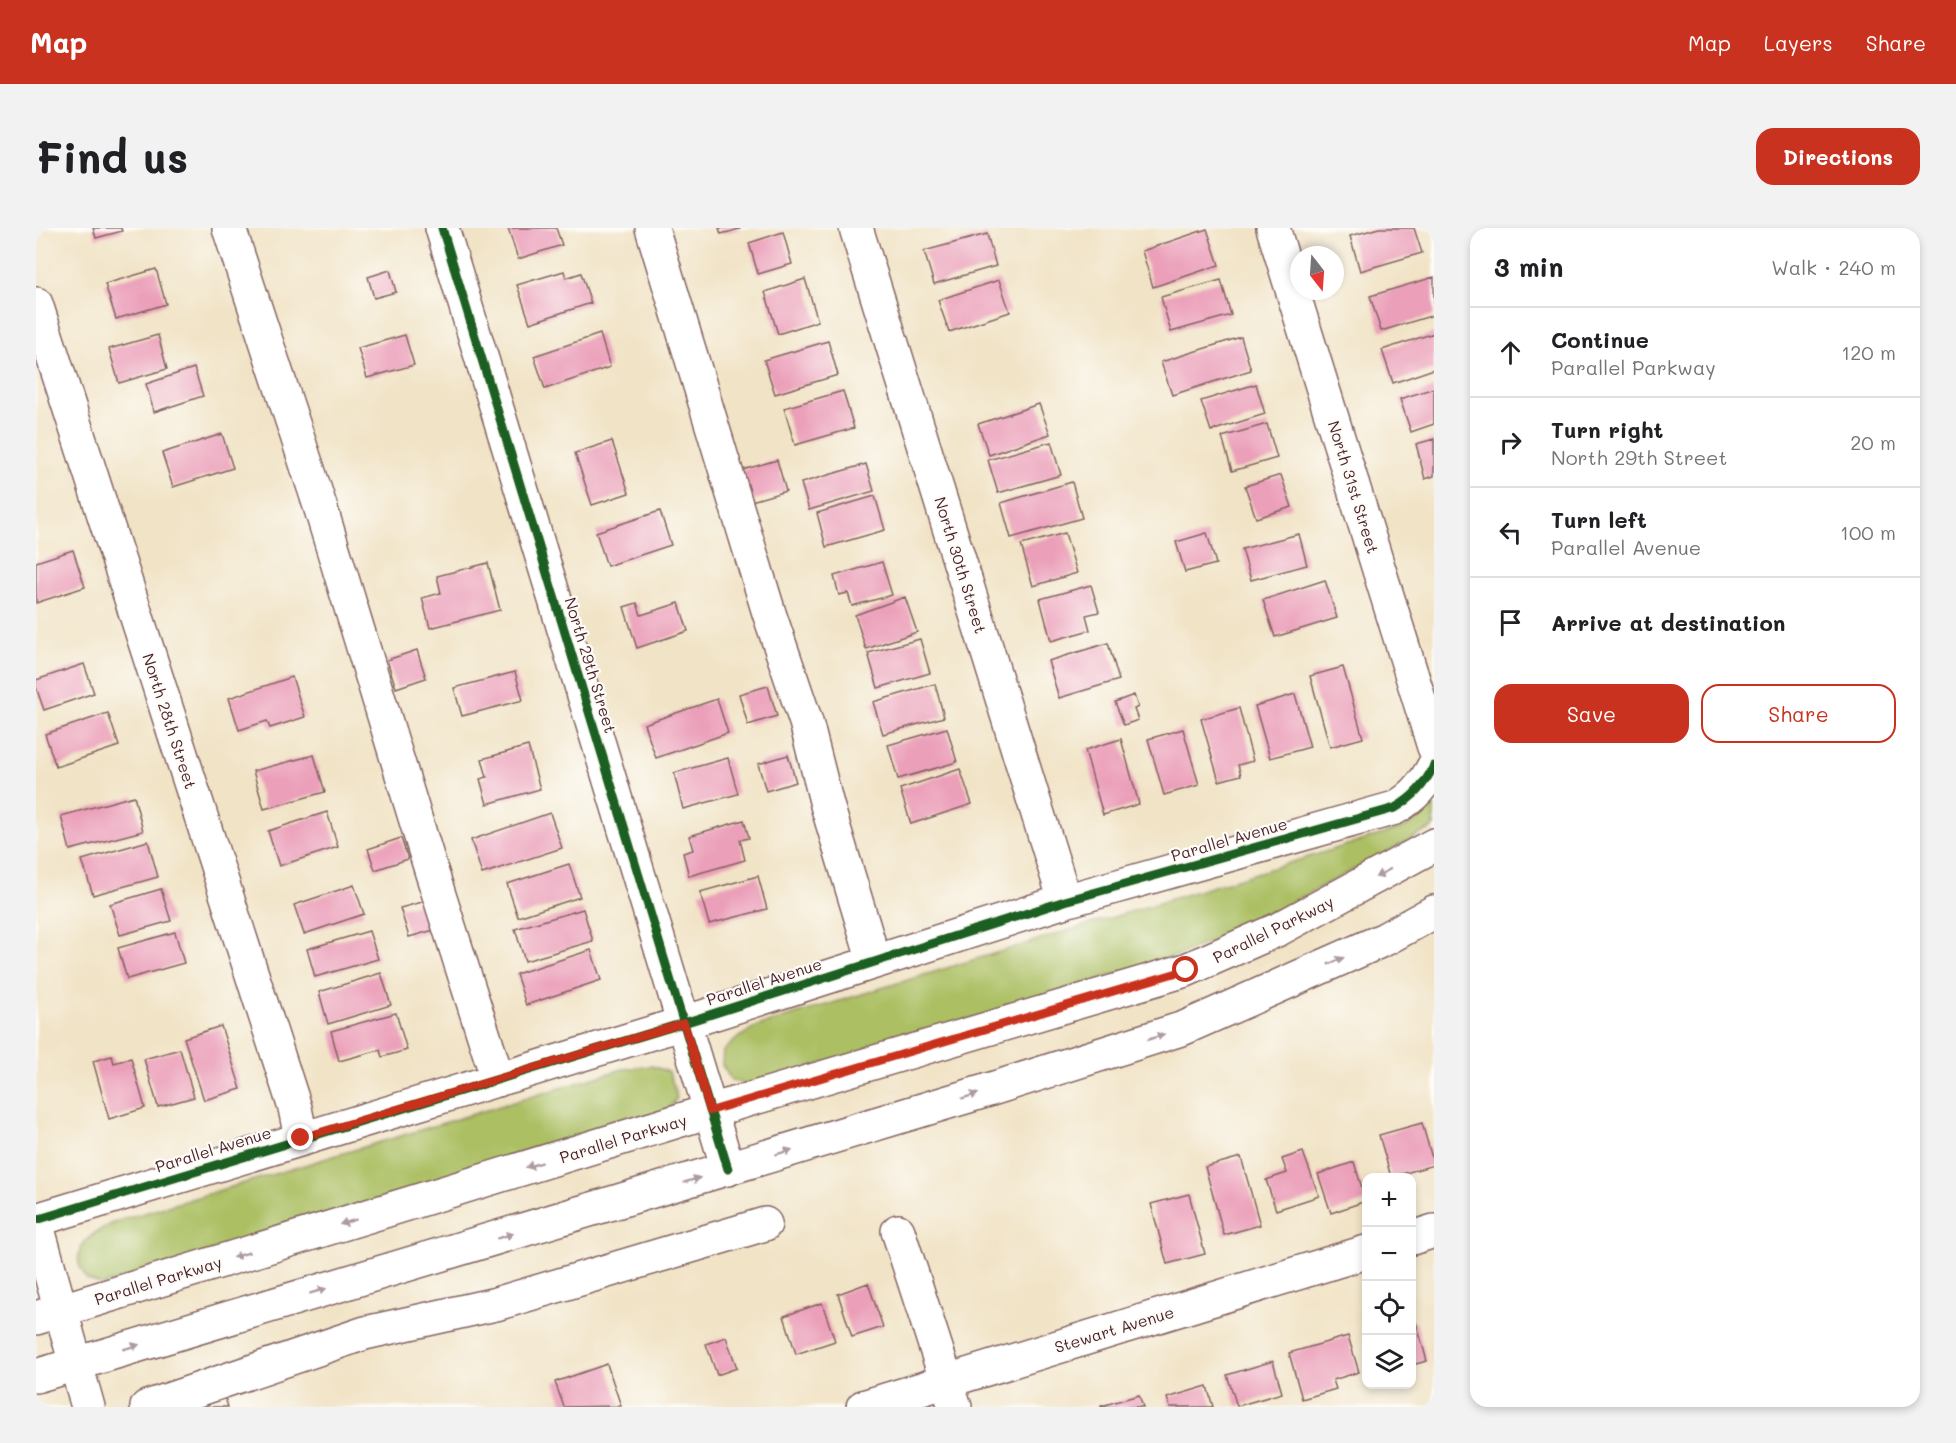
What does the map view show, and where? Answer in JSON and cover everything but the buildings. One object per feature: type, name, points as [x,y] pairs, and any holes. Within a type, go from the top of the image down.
[{"type":"street","points":[[229,228],[320,506],[498,1080]]},
{"type":"street","name":"North 29th Street","points":[[442,228],[728,1169]]},
{"type":"street","points":[[652,228],[769,613],[806,722],[827,805],[874,961]]},
{"type":"street","name":"North 30th Street","points":[[856,228],[1065,901]]},
{"type":"street","name":"North 31st Street","points":[[1273,228],[1434,747]]},
{"type":"street","name":"North 28th Street","points":[[36,304],[291,1097],[301,1138]]},
{"type":"street","name":"Parallel Avenue","points":[[36,1221],[301,1138],[684,1023],[1065,901],[1395,808],[1411,799],[1430,774]]},
{"type":"street","name":"Parallel Parkway","points":[[48,1314],[710,1111],[1186,970],[1279,929],[1434,845]]},
{"type":"street","points":[[36,1376],[728,1169],[1184,1028],[1385,939],[1434,912]]},
{"type":"street","points":[[36,1221],[48,1314],[75,1364],[88,1407]]},
{"type":"street","points":[[147,1407],[365,1333],[496,1304],[765,1224]]},
{"type":"street","points":[[898,1231],[951,1394]]},
{"type":"street","points":[[1416,1237],[1434,1231]]},
{"type":"street","name":"Stewart Avenue","points":[[862,1407],[951,1394],[1362,1253]]},
{"type":"green space","points":[[1434,806],[1434,827],[1255,922],[1182,954],[749,1086],[731,1080],[722,1065],[723,1051],[739,1037],[758,1026],[1406,827]]},
{"type":"green space","points":[[652,1066],[669,1072],[677,1098],[668,1110],[103,1285],[87,1280],[80,1265],[79,1255],[85,1242],[97,1232],[118,1221],[623,1069]]},
{"type":"cycle path","points":[[442,228],[728,1169]]},
{"type":"cycle path","points":[[36,1220],[684,1023],[1065,901],[1395,808],[1418,790],[1434,766]]},
{"type":"route","points":[[301,1138],[684,1023],[710,1111],[1186,970]]}]
